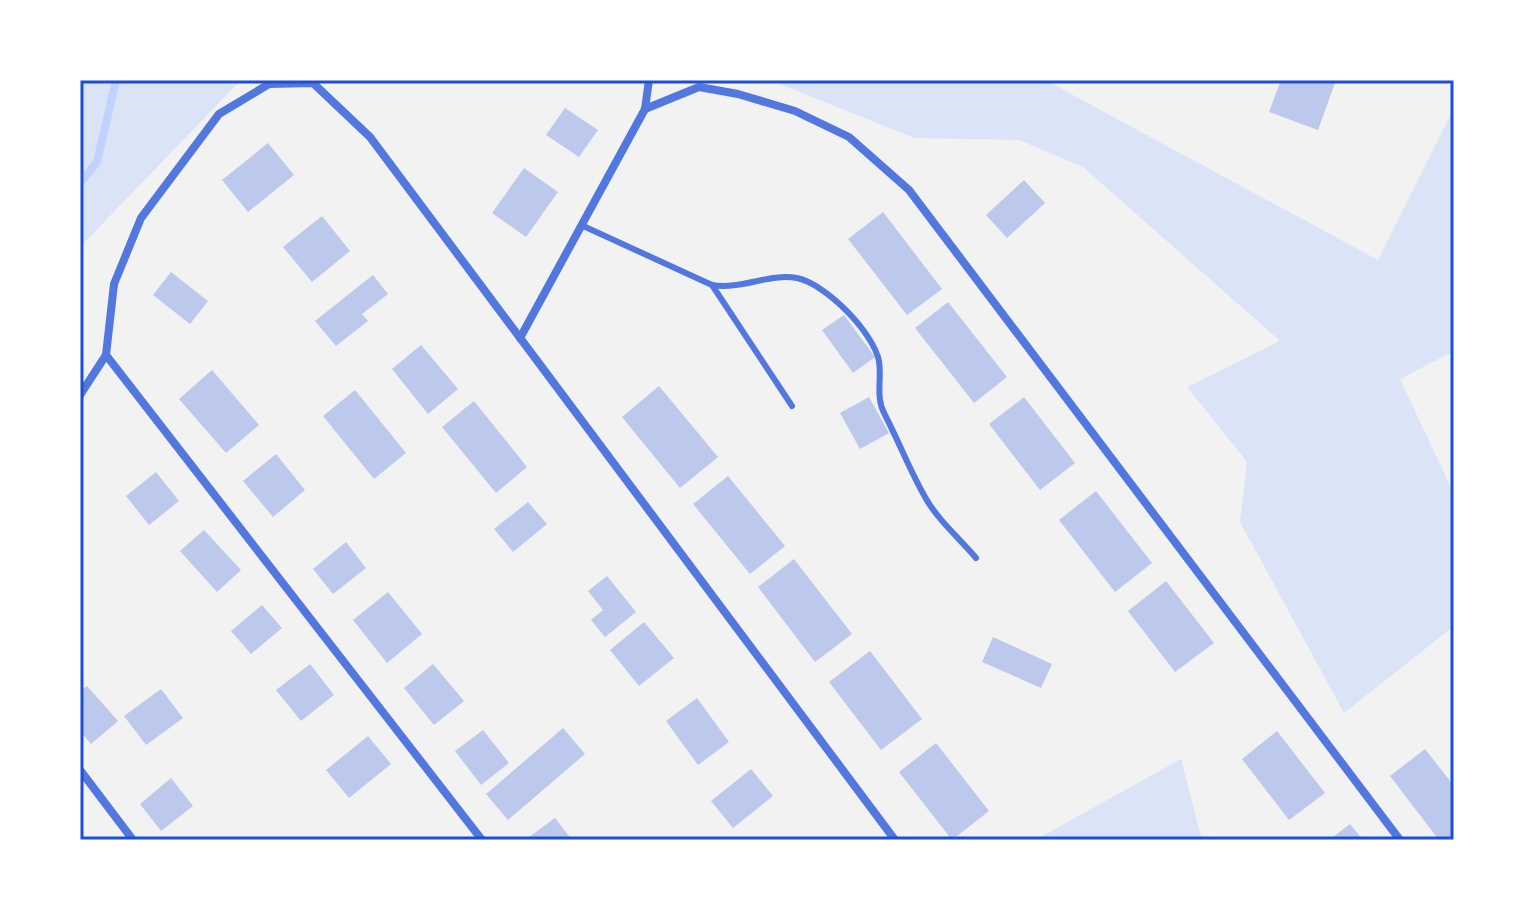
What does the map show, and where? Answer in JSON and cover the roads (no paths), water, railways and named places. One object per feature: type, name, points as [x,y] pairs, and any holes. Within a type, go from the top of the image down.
[{"type":"street","points":[[520,338],[645,109],[649,80]]},
{"type":"street","points":[[80,395],[106,355],[114,284],[141,218],[219,114],[269,84],[313,83],[370,137],[895,840]]},
{"type":"street","points":[[645,109],[699,87],[738,94],[819,121],[849,137],[909,190],[1400,840]]},
{"type":"street","points":[[106,355],[482,840]]},
{"type":"street","points":[[80,770],[133,840]]},
{"type":"lane","points":[[699,87],[709,80]]},
{"type":"lane","points":[[581,225],[712,285],[728,288],[788,278],[826,290],[873,343],[879,363],[878,392],[883,412],[899,438],[925,498],[976,558]]},
{"type":"lane","points":[[712,285],[792,406]]},
{"type":"waterway","points":[[80,183],[97,162],[116,80]]}]
